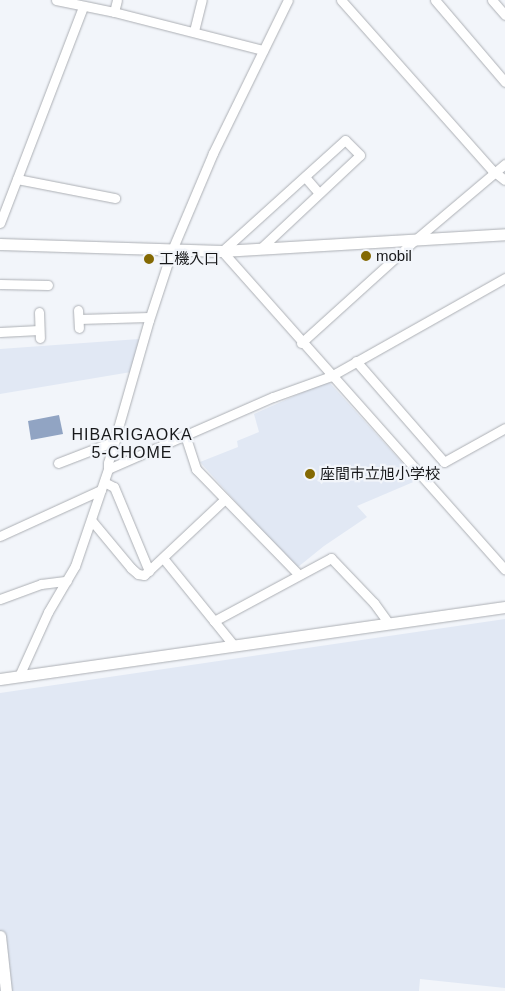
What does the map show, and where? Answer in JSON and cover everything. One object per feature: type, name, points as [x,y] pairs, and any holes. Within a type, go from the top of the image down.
[{"type":"street","points":[[56,0],[194,31],[262,50]]},
{"type":"street","points":[[114,12],[117,0]]},
{"type":"street","points":[[194,31],[202,0]]},
{"type":"street","points":[[19,676],[48,612],[75,566],[92,521],[150,317],[172,250],[213,153],[288,0]]},
{"type":"street","points":[[341,0],[412,83],[492,170],[505,180]]},
{"type":"street","points":[[435,0],[505,82]]},
{"type":"street","points":[[492,0],[505,15]]},
{"type":"street","points":[[0,223],[83,7]]},
{"type":"street","points":[[222,251],[346,140],[360,155],[260,249]]},
{"type":"street","points":[[301,343],[415,240],[505,164]]},
{"type":"street","points":[[305,177],[319,193]]},
{"type":"street","points":[[17,179],[115,198]]},
{"type":"street","points":[[0,244],[222,251],[505,234]]},
{"type":"street","points":[[222,251],[330,376],[505,570]]},
{"type":"street","points":[[108,468],[273,397],[330,376],[505,278]]},
{"type":"street","points":[[0,284],[48,285]]},
{"type":"street","points":[[0,332],[10,335],[39,334],[39,312]]},
{"type":"street","points":[[78,319],[150,317]]},
{"type":"street","points":[[356,361],[444,462],[505,428]]},
{"type":"street","points":[[185,435],[196,469],[298,574]]},
{"type":"street","points":[[58,463],[115,441]]},
{"type":"street","points":[[0,536],[102,486],[114,486],[149,571]]},
{"type":"street","points":[[92,521],[131,568],[138,574],[144,574],[226,499]]},
{"type":"street","points":[[163,558],[234,646]]},
{"type":"street","points":[[214,621],[298,574],[331,558],[374,603],[390,624]]},
{"type":"street","points":[[0,599],[41,584],[66,581]]},
{"type":"street","points":[[0,679],[505,607]]},
{"type":"street","points":[[0,936],[6,991]]},
{"type":"shaded area","points":[[139,339],[131,372],[0,394],[0,349]]},
{"type":"shaded area","name":"座間市立旭小学校","points":[[328,381],[418,480],[357,506],[367,517],[324,546],[298,567],[294,567],[200,462],[238,447],[237,441],[259,432],[254,414]]},
{"type":"shaded area","points":[[505,619],[505,988],[420,979],[419,991],[0,991],[0,693]]},
{"type":"water","points":[[59,415],[63,434],[31,440],[28,421]]},
{"type":"place","name":"mobil","points":[[366,256]]},
{"type":"place","name":"工機入口","points":[[149,259]]},
{"type":"place","name":"座間市立旭小学校","points":[[310,474]]},
{"type":"district","name":"HIBARIGAOKA 5-CHOME","points":[[132,444]]}]
